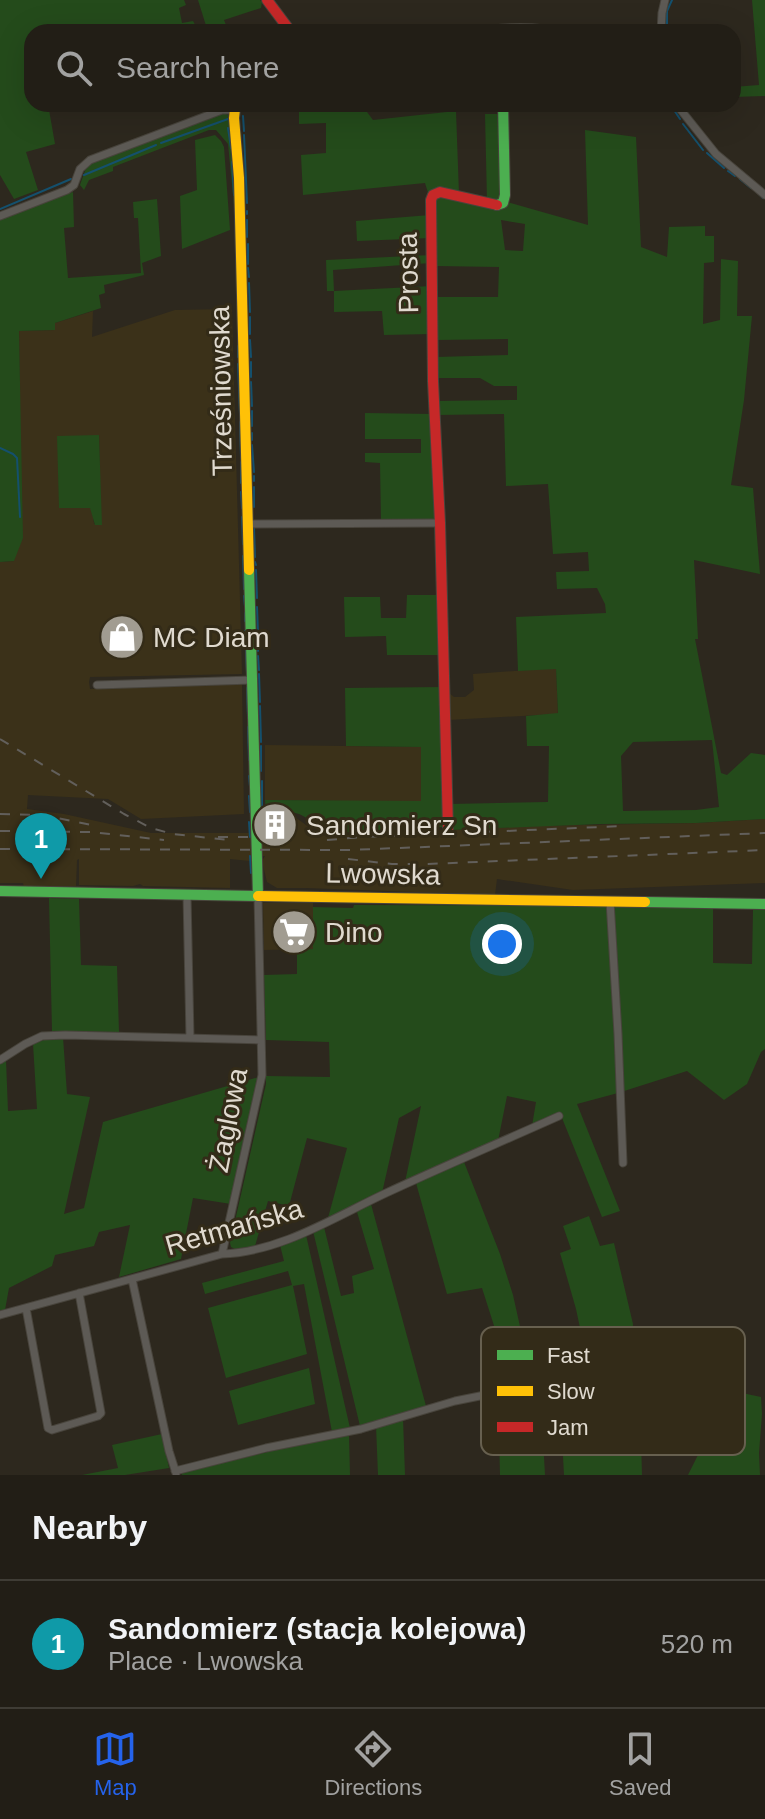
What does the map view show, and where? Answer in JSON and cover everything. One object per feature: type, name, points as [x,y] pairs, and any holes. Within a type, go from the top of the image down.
[{"type":"main road","points":[[267,0],[285,24]]},
{"type":"main road","name":"Trześniowska","points":[[236,112],[258,896]]},
{"type":"main road","name":"Prosta","points":[[448,828],[433,381],[431,200],[433,195],[440,192],[496,205],[503,203],[503,112]]},
{"type":"main road","name":"Lwowska","points":[[0,891],[765,904]]},
{"type":"street","points":[[661,24],[665,0]]},
{"type":"street","points":[[0,216],[67,190],[74,185],[84,164],[104,153],[217,112]]},
{"type":"street","points":[[682,112],[716,154],[765,195]]},
{"type":"street","points":[[248,524],[440,523]]},
{"type":"street","points":[[97,685],[252,680]]},
{"type":"street","points":[[187,895],[190,1038]]},
{"type":"street","name":"Żaglowa","points":[[222,1254],[261,1087],[258,896]]},
{"type":"street","points":[[610,901],[623,1163]]},
{"type":"street","points":[[0,1060],[42,1036],[261,1040]]},
{"type":"street","name":"Retmańska","points":[[0,1315],[295,1237],[385,1193],[559,1116]]},
{"type":"street","points":[[132,1279],[176,1473],[254,1450],[361,1429],[481,1396]]},
{"type":"street","points":[[26,1308],[48,1428],[52,1430],[101,1413],[79,1293]]},
{"type":"shaded area","points":[[232,309],[242,674],[90,677],[89,682],[90,689],[242,684],[244,814],[141,819],[108,799],[28,795],[27,809],[151,833],[250,833],[251,838],[262,837],[262,821],[295,817],[317,833],[327,836],[765,819],[765,883],[573,890],[497,879],[495,895],[277,888],[267,882],[262,861],[265,856],[251,856],[250,861],[230,859],[230,888],[79,885],[79,859],[76,886],[24,887],[23,883],[0,883],[0,562],[14,561],[20,406],[19,331],[54,330],[55,323],[93,311],[92,337],[175,310]],"holes":[[[99,435],[101,525],[94,524],[90,508],[59,508]]]},
{"type":"shaded area","points":[[556,668],[558,714],[448,720],[447,691],[454,697],[465,697],[474,690],[473,674]]},
{"type":"shaded area","points":[[265,745],[422,747],[421,802],[265,800]]},
{"type":"shaded area","points":[[263,903],[313,903],[313,949],[264,950]]},
{"type":"green space","points":[[0,0],[184,0],[186,5],[179,8],[182,23],[193,21],[195,24],[24,24],[24,112],[49,112],[55,144],[26,152],[38,190],[14,199],[0,175]]},
{"type":"green space","points":[[198,0],[262,2],[261,8],[224,20],[226,24],[206,24]]},
{"type":"green space","points":[[752,0],[765,0],[765,96],[741,97],[741,86],[759,85]]},
{"type":"green space","points":[[299,112],[367,112],[373,120],[456,112],[459,194],[430,199],[425,183],[303,195],[301,155],[326,153],[326,123],[299,124]]},
{"type":"green space","points":[[223,113],[228,115],[233,151],[234,205],[228,144],[216,130],[113,167],[113,171],[89,180],[84,190],[80,185],[86,168],[93,162]]},
{"type":"green space","points":[[485,114],[500,114],[501,201],[487,201]]},
{"type":"green space","points":[[585,130],[636,137],[641,247],[667,257],[669,227],[705,226],[705,236],[714,236],[714,262],[704,263],[703,324],[720,320],[721,259],[738,261],[737,316],[752,316],[744,400],[731,485],[753,488],[760,574],[694,560],[698,639],[695,639],[721,773],[727,775],[751,753],[765,755],[765,819],[450,830],[450,804],[548,802],[549,746],[527,746],[526,716],[558,713],[556,669],[518,671],[516,617],[606,613],[597,588],[557,589],[556,572],[589,571],[588,552],[553,554],[548,484],[506,486],[504,414],[437,415],[437,401],[517,400],[517,386],[494,386],[480,378],[436,378],[436,357],[508,355],[508,339],[436,340],[435,297],[498,297],[499,267],[436,266],[433,199],[436,195],[507,202],[588,225]],"holes":[[[501,220],[525,224],[523,251],[505,250]],[[712,740],[719,807],[623,811],[621,756],[633,742]]]},
{"type":"green space","points":[[215,135],[224,147],[230,230],[182,249],[180,196],[197,190],[195,140]]},
{"type":"green space","points":[[73,192],[74,227],[64,228],[68,278],[141,273],[138,218],[134,218],[133,202],[157,199],[161,256],[142,263],[144,275],[104,285],[105,293],[99,295],[101,308],[55,323],[55,330],[19,331],[23,538],[14,561],[0,562],[0,219]]},
{"type":"green space","points":[[430,215],[431,238],[357,241],[356,221]]},
{"type":"green space","points":[[431,255],[431,263],[333,270],[334,291],[327,291],[326,260]]},
{"type":"green space","points":[[432,286],[431,334],[384,335],[382,311],[334,312],[334,291]]},
{"type":"green space","points":[[365,413],[432,414],[437,518],[381,520],[380,463],[365,462],[365,453],[421,453],[421,439],[365,439]]},
{"type":"green space","points":[[99,435],[102,525],[95,525],[90,508],[59,508],[57,436]]},
{"type":"green space","points":[[407,595],[440,595],[442,655],[387,655],[386,636],[345,637],[344,597],[380,597],[381,618],[406,618]]},
{"type":"green space","points":[[443,687],[446,824],[442,827],[333,833],[299,814],[266,812],[265,800],[421,801],[421,747],[346,746],[345,688]]},
{"type":"green space","points":[[49,898],[79,899],[81,965],[117,966],[119,1032],[52,1031]]},
{"type":"green space","points":[[354,905],[609,906],[618,1093],[577,1104],[620,1211],[602,1217],[562,1118],[532,1126],[536,1102],[507,1096],[498,1141],[405,1182],[421,1106],[399,1118],[382,1193],[328,1218],[347,1148],[307,1138],[289,1206],[268,1201],[255,1246],[231,1247],[266,1076],[330,1077],[329,1042],[266,1040],[264,975],[297,974],[297,950],[313,949],[313,907],[353,908]]},
{"type":"green space","points":[[611,905],[713,909],[713,963],[752,964],[753,910],[765,910],[765,1049],[747,1084],[724,1100],[687,1071],[621,1092]]},
{"type":"green space","points":[[63,1037],[67,1094],[90,1097],[64,1214],[84,1208],[103,1122],[259,1077],[231,1204],[193,1198],[181,1259],[119,1277],[130,1225],[99,1232],[94,1246],[55,1255],[52,1266],[9,1288],[5,1310],[0,1311],[0,1064],[6,1060],[8,1111],[37,1109],[33,1044]]},
{"type":"green space","points":[[464,1162],[500,1254],[520,1327],[494,1327],[482,1288],[447,1294],[416,1183]]},
{"type":"green space","points":[[371,1204],[426,1406],[360,1426],[313,1231],[324,1227],[341,1296],[354,1293],[352,1276],[374,1269],[357,1212]]},
{"type":"green space","points":[[589,1216],[600,1246],[614,1243],[633,1327],[580,1327],[560,1253],[571,1249],[563,1226]]},
{"type":"green space","points":[[306,1235],[350,1428],[332,1432],[304,1284],[293,1286],[307,1354],[226,1378],[208,1308],[292,1285],[288,1271],[205,1294],[202,1283],[284,1261],[280,1245]]},
{"type":"green space","points":[[309,1368],[315,1404],[238,1425],[229,1391]]},
{"type":"green space","points":[[745,1394],[761,1397],[760,1475],[688,1475],[698,1455],[745,1455]]},
{"type":"green space","points":[[403,1418],[405,1475],[378,1475],[376,1426]]},
{"type":"green space","points":[[162,1434],[169,1468],[125,1475],[82,1475],[118,1468],[112,1445]]},
{"type":"green space","points":[[349,1434],[350,1475],[181,1473],[272,1451]]},
{"type":"green space","points":[[500,1455],[544,1455],[545,1475],[500,1475]]},
{"type":"green space","points":[[563,1455],[641,1455],[642,1475],[564,1475]]},
{"type":"waterway","points":[[667,24],[667,11],[672,0]]},
{"type":"waterway","points":[[675,112],[680,119]]},
{"type":"waterway","points":[[243,116],[244,131]]},
{"type":"waterway","points":[[161,143],[228,119]]},
{"type":"waterway","points":[[683,124],[703,150]]},
{"type":"waterway","points":[[228,128],[231,148]]},
{"type":"waterway","points":[[244,135],[247,203]]},
{"type":"waterway","points":[[84,175],[156,145]]},
{"type":"waterway","points":[[707,153],[724,168]]},
{"type":"waterway","points":[[232,162],[234,195]]},
{"type":"waterway","points":[[728,171],[735,176]]},
{"type":"waterway","points":[[0,209],[71,179]]},
{"type":"waterway","points":[[740,179],[751,188]]},
{"type":"waterway","points":[[759,194],[763,198]]},
{"type":"waterway","points":[[247,220],[247,237]]},
{"type":"waterway","points":[[248,244],[248,264]]},
{"type":"waterway","points":[[248,268],[249,277]]},
{"type":"waterway","points":[[249,283],[250,312]]},
{"type":"waterway","points":[[250,317],[250,334]]},
{"type":"waterway","points":[[250,340],[251,357]]},
{"type":"waterway","points":[[238,346],[238,357]]},
{"type":"waterway","points":[[251,362],[251,377]]},
{"type":"waterway","points":[[238,364],[240,415]]},
{"type":"waterway","points":[[251,382],[252,406]]},
{"type":"waterway","points":[[252,411],[252,426]]},
{"type":"waterway","points":[[240,422],[241,458]]},
{"type":"waterway","points":[[252,433],[252,440]]},
{"type":"waterway","points":[[252,445],[254,472]]},
{"type":"waterway","points":[[0,448],[17,458],[20,517]]},
{"type":"waterway","points":[[241,462],[241,483]]},
{"type":"waterway","points":[[254,476],[254,481]]},
{"type":"waterway","points":[[254,487],[254,507]]},
{"type":"waterway","points":[[241,492],[242,508]]},
{"type":"waterway","points":[[242,517],[243,544]]},
{"type":"waterway","points":[[254,528],[255,557]]},
{"type":"waterway","points":[[243,556],[244,589]]},
{"type":"waterway","points":[[256,570],[257,598]]},
{"type":"waterway","points":[[244,596],[245,607]]},
{"type":"waterway","points":[[257,607],[258,633]]},
{"type":"waterway","points":[[245,613],[245,621]]},
{"type":"waterway","points":[[245,631],[247,673]]},
{"type":"waterway","points":[[258,638],[258,651]]},
{"type":"waterway","points":[[258,656],[259,670]]},
{"type":"waterway","points":[[259,674],[260,702]]},
{"type":"waterway","points":[[247,688],[248,718]]},
{"type":"waterway","points":[[260,706],[261,742]]},
{"type":"waterway","points":[[248,727],[249,760]]},
{"type":"waterway","points":[[261,746],[261,771]]},
{"type":"waterway","points":[[249,776],[250,787]]},
{"type":"waterway","points":[[262,781],[262,812]]},
{"type":"waterway","points":[[249,796],[250,812]]},
{"type":"waterway","points":[[249,822],[250,837]]},
{"type":"waterway","points":[[250,856],[251,873]]},
{"type":"railway","points":[[0,739],[151,828],[173,834],[229,840]]},
{"type":"railway","points":[[0,814],[42,815],[92,825]]},
{"type":"railway","points":[[327,840],[625,826]]},
{"type":"railway","points":[[0,831],[91,832],[164,840]]},
{"type":"railway","points":[[0,849],[350,850],[765,833]]},
{"type":"railway","points":[[218,837],[248,837]]},
{"type":"railway","points":[[348,859],[428,864],[765,850]]},
{"type":"traffic: fast","points":[[497,205],[503,203],[505,195],[503,112]]},
{"type":"traffic: fast","points":[[0,891],[258,896],[249,570]]},
{"type":"traffic: fast","points":[[645,902],[765,904]]},
{"type":"traffic: slow","points":[[235,112],[249,570]]},
{"type":"traffic: slow","points":[[258,896],[645,902]]},
{"type":"traffic: jam","points":[[267,0],[285,24]]},
{"type":"traffic: jam","points":[[448,828],[433,381],[431,200],[433,195],[440,192],[497,205]]},
{"type":"place","name":"MC Diam","points":[[122,637]]},
{"type":"place","name":"Sandomierz Sn","points":[[275,825]]},
{"type":"place","name":"Sandomierz (stacja kolejowa)","points":[[41,879]]},
{"type":"place","name":"Dino","points":[[294,932]]}]
